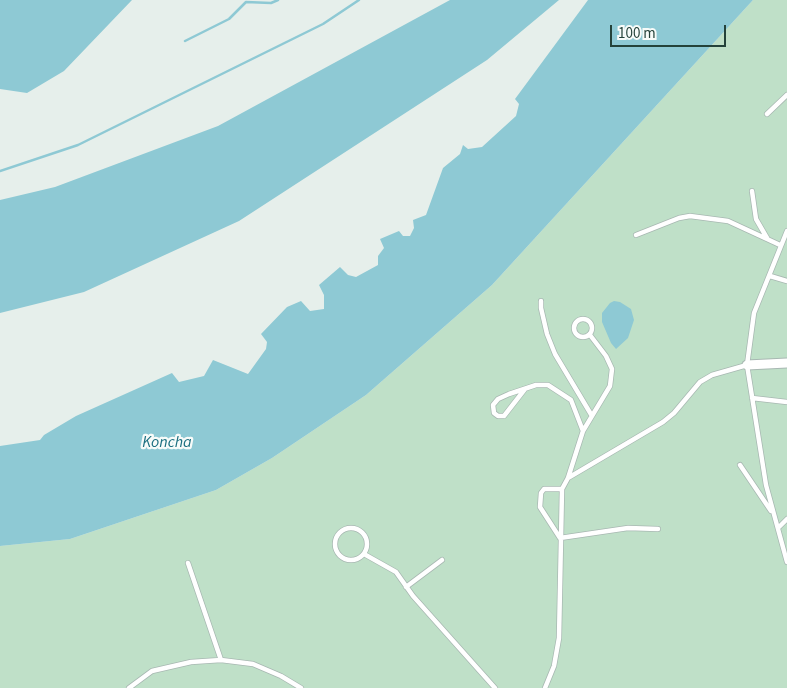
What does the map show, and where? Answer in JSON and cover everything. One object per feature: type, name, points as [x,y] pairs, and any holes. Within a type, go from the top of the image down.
[{"type":"street","points":[[747,365],[787,363]]},
{"type":"lane","points":[[767,114],[787,95]]},
{"type":"lane","points":[[752,191],[756,220],[768,239]]},
{"type":"lane","points":[[636,235],[679,218],[690,216],[728,221],[780,245]]},
{"type":"lane","points":[[787,231],[754,313],[747,365],[759,452],[773,515],[787,562]]},
{"type":"lane","points":[[770,276],[787,281]]},
{"type":"lane","points":[[541,301],[547,334],[555,354],[592,416]]},
{"type":"lane","points":[[586,319],[591,323],[590,335],[584,338],[576,335],[574,326],[577,321],[586,319]]},
{"type":"lane","points":[[545,688],[554,666],[559,638],[562,489],[568,478],[583,431],[610,386],[612,369],[606,356],[590,335]]},
{"type":"lane","points":[[568,478],[663,422],[674,413],[700,382],[712,375],[747,365]]},
{"type":"lane","points":[[525,389],[504,416],[498,416],[494,413],[493,405],[498,399],[525,389],[536,385],[548,385],[571,400],[583,431]]},
{"type":"lane","points":[[752,398],[787,402]]},
{"type":"lane","points":[[740,464],[773,515]]},
{"type":"lane","points":[[560,538],[540,506],[541,493],[544,489],[562,489]]},
{"type":"lane","points":[[778,528],[787,519]]},
{"type":"lane","points":[[354,527],[364,532],[368,542],[364,554],[352,560],[341,557],[335,548],[335,542],[340,532],[354,527]]},
{"type":"lane","points":[[560,538],[628,528],[658,529]]},
{"type":"lane","points":[[364,554],[396,572],[406,587],[495,688]]},
{"type":"lane","points":[[406,587],[442,560]]},
{"type":"lane","points":[[188,563],[221,660]]},
{"type":"lane","points":[[129,688],[152,671],[191,662],[221,660],[253,664],[301,688]]},
{"type":"green space","points":[[753,0],[787,0],[787,688],[0,688],[0,546],[70,539],[216,490],[272,458],[366,395],[492,285]]},
{"type":"water","points":[[0,0],[132,0],[64,71],[27,93],[0,89]]},
{"type":"water","points":[[450,0],[559,0],[487,60],[239,221],[84,292],[0,313],[0,200],[55,187],[218,126]]},
{"type":"water","name":"Koncha","points":[[588,0],[753,0],[492,285],[366,395],[272,458],[216,490],[70,539],[0,546],[0,446],[40,440],[44,435],[76,416],[172,373],[179,382],[204,376],[213,360],[248,374],[266,349],[267,342],[261,334],[287,307],[301,301],[310,311],[324,309],[324,295],[319,285],[340,267],[348,275],[356,277],[378,265],[378,256],[384,248],[380,239],[399,231],[403,236],[410,236],[414,228],[413,220],[426,215],[443,168],[460,154],[463,145],[468,149],[482,147],[516,116],[519,104],[515,99]]},
{"type":"water","points":[[614,301],[620,302],[631,309],[634,320],[628,338],[616,349],[611,343],[602,322],[602,313]]},
{"type":"waterway","points":[[185,41],[229,19],[246,2],[271,3],[278,0]]},
{"type":"waterway","points":[[0,171],[78,145],[323,24],[359,0]]}]
